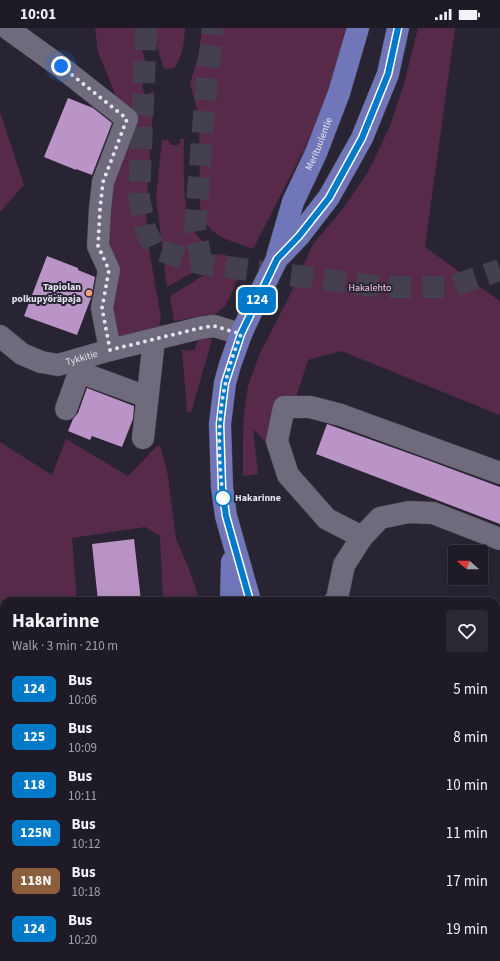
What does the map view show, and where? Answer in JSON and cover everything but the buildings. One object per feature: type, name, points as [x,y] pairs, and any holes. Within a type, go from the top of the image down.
[{"type":"main road","name":"Merituulentie","points":[[249,597],[232,541],[226,516],[222,488],[220,424],[225,383],[241,334],[277,259],[293,202],[316,153],[339,93],[358,28]]},
{"type":"main road","name":"Merituulentie","points":[[277,259],[299,236],[329,198],[362,138],[388,74],[398,28]]},
{"type":"main road","name":"Merituulentie","points":[[231,597],[232,541]]},
{"type":"street","points":[[7,28],[61,66],[127,119],[103,182],[100,209],[98,246],[109,270],[102,308],[110,350]]},
{"type":"street","name":"Tykkitie","points":[[0,336],[22,354],[41,362],[58,365],[81,365],[110,350],[200,328],[214,326],[241,334]]},
{"type":"street","points":[[143,438],[154,340]]},
{"type":"street","points":[[66,409],[81,365],[148,397]]},
{"type":"street","points":[[362,537],[327,519],[288,475],[277,440],[284,407],[310,407],[341,415],[500,473]]},
{"type":"street","points":[[337,597],[344,565],[362,537],[380,518],[409,512],[433,513],[500,539]]},
{"type":"green space","points":[[95,28],[136,28],[147,67],[143,81],[145,96],[154,91],[146,215],[149,249],[161,318],[159,327],[117,341],[110,302],[108,251],[119,104],[98,52]]},
{"type":"green space","points":[[151,28],[185,28],[181,54],[174,68],[164,69]]},
{"type":"green space","points":[[202,28],[346,28],[326,98],[312,134],[253,249],[217,234],[206,224],[201,212],[199,117],[190,84],[199,53]]},
{"type":"green space","name":"Hakalehto","points":[[418,28],[455,28],[425,247],[500,301],[500,415],[341,351],[308,360],[278,455],[253,429],[258,474],[243,476],[244,413],[248,386],[260,353],[289,297],[313,244],[342,210],[368,172],[390,126],[404,84]]},
{"type":"green space","points":[[0,112],[24,185],[0,212]]},
{"type":"green space","points":[[180,139],[184,139],[184,188],[187,214],[195,233],[210,248],[199,269],[167,287],[156,197],[162,140],[168,140],[171,145],[178,145],[180,143]]},
{"type":"green space","points":[[216,254],[225,255],[245,263],[226,305],[216,314],[174,321],[170,296],[206,274]]},
{"type":"green space","points":[[199,336],[212,340],[191,412],[187,412],[182,349],[189,351],[195,349]]},
{"type":"green space","points":[[66,439],[128,476],[156,447],[160,445],[168,476],[176,539],[199,597],[163,597],[160,536],[145,527],[72,538],[77,597],[0,597],[0,442],[52,475]]},
{"type":"tunnel","points":[[146,28],[139,198],[146,231],[155,249],[202,264],[384,287],[450,287],[500,270]]},
{"type":"tunnel","points":[[202,264],[195,229],[207,78],[213,28]]},
{"type":"bus line","name":"124","points":[[249,597],[232,541],[226,516],[222,488],[220,424],[225,383],[241,334],[277,259],[299,236],[329,198],[362,138],[388,74],[398,28]]},
{"type":"place","name":"Tapiolan polkupyöräpaja","points":[[89,293]]},
{"type":"place","name":"Hakarinne","points":[[223,498]]},
{"type":"route","points":[[61,66],[127,119],[103,182],[100,209],[98,246],[109,270],[102,308],[110,350],[214,326],[241,334],[230,365],[222,402],[220,424],[222,488],[224,502],[223,498]]}]
